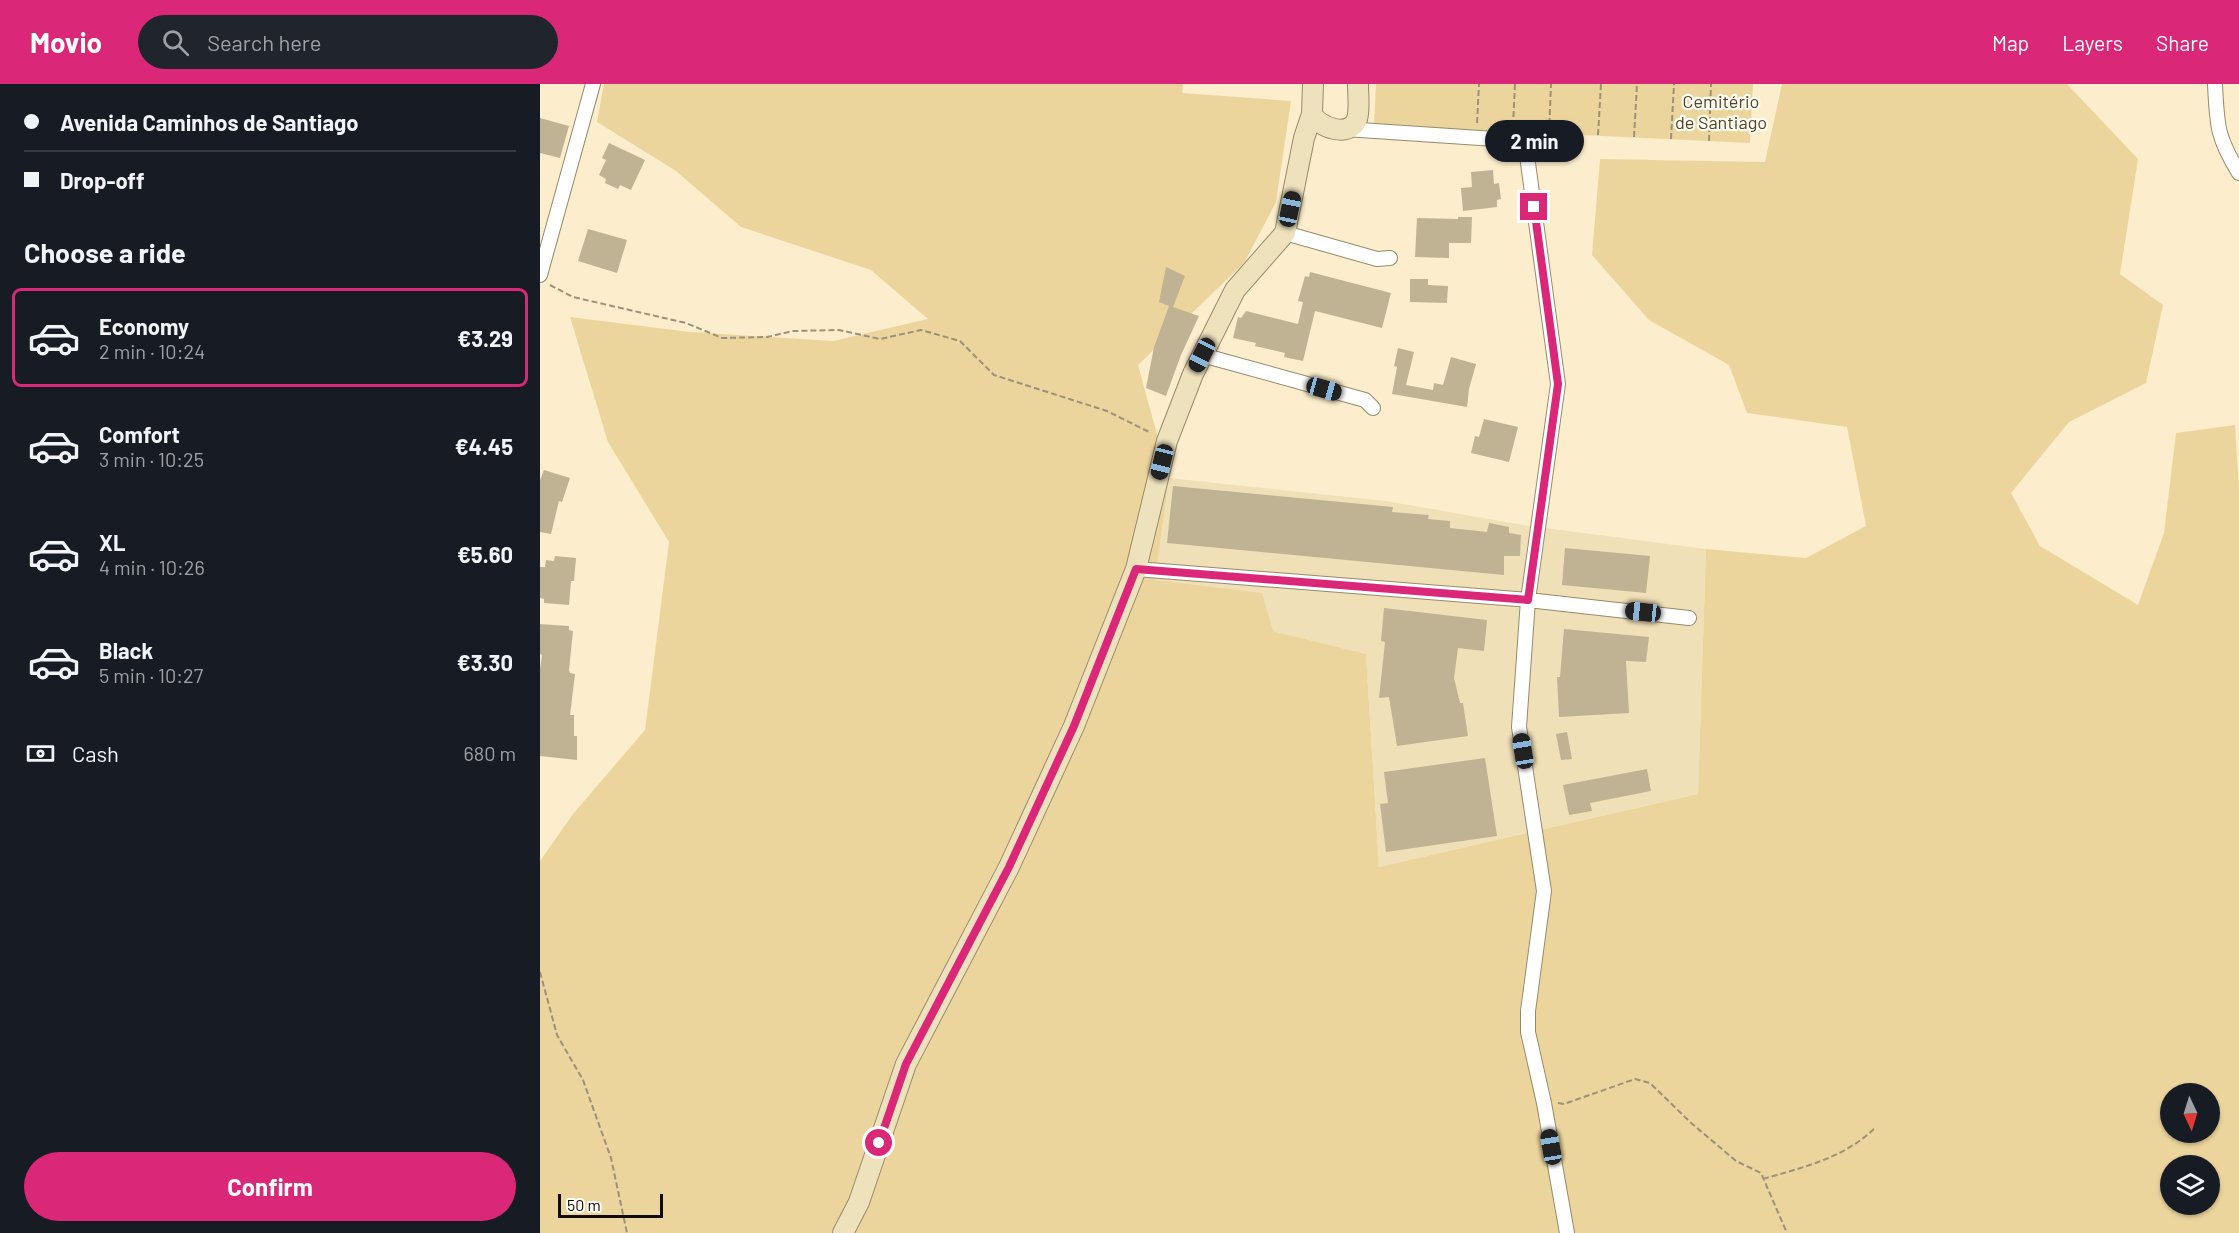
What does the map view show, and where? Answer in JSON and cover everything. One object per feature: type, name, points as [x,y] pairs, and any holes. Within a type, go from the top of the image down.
[{"type":"street","points":[[544,280],[593,84]]},
{"type":"street","points":[[843,1233],[859,1202],[906,1064],[1009,867],[1074,726],[1136,569],[1167,441],[1193,374],[1235,290],[1285,233],[1304,138],[1312,114],[1313,84]]},
{"type":"street","points":[[1345,129],[1357,119],[1358,84]]},
{"type":"street","points":[[2215,84],[2217,124],[2224,148],[2239,173]]},
{"type":"street","points":[[1312,114],[1318,124],[1324,127],[1525,141],[1558,384],[1528,600],[1519,727],[1544,891],[1528,1011],[1528,1032],[1544,1103],[1567,1233]]},
{"type":"street","points":[[1285,233],[1377,259],[1390,258]]},
{"type":"street","points":[[1202,355],[1365,400],[1373,408]]},
{"type":"street","points":[[1136,569],[1528,600],[1689,618]]},
{"type":"path","points":[[1477,129],[1479,84]]},
{"type":"path","points":[[1513,131],[1515,84]]},
{"type":"path","points":[[1549,133],[1551,84]]},
{"type":"path","points":[[1598,135],[1601,84]]},
{"type":"path","points":[[1634,137],[1637,84]]},
{"type":"path","points":[[1671,139],[1674,84]]},
{"type":"path","points":[[1709,141],[1712,84]]},
{"type":"path","points":[[544,280],[573,297],[686,323],[722,338],[767,337],[794,331],[839,330],[880,339],[921,330],[960,341],[994,375],[1107,411],[1167,441]]},
{"type":"path","points":[[540,972],[557,1035],[584,1080],[611,1158],[627,1233]]},
{"type":"path","points":[[1544,1103],[1564,1104],[1635,1079],[1650,1083],[1690,1122],[1736,1161],[1761,1173],[1788,1233]]},
{"type":"path","points":[[1763,1179],[1834,1157],[1862,1141],[1875,1128]]},
{"type":"shaded area","points":[[1169,478],[1386,501],[1523,525],[1706,549],[1698,794],[1379,867],[1366,654],[1273,631],[1155,580]]},
{"type":"green space","points":[[604,84],[1183,84],[1182,93],[1291,101],[1276,202],[1244,263],[1138,365],[1169,478],[1155,580],[1262,593],[1273,631],[1366,654],[1379,867],[1698,794],[1706,549],[1806,558],[1866,526],[1847,427],[1747,413],[1729,365],[1649,320],[1592,255],[1600,159],[1765,162],[1782,84],[2067,84],[2138,159],[2120,274],[2163,305],[2146,383],[2069,422],[2011,493],[2040,546],[2138,605],[2164,533],[2176,433],[2235,425],[2239,489],[2239,1233],[540,1233],[540,861],[573,814],[645,730],[669,542],[608,442],[570,317],[690,332],[833,341],[928,319],[871,270],[741,227],[676,171],[597,122]]},
{"type":"green space","name":"Cemitério de Santiago","points":[[1376,84],[1753,84],[1750,143],[1374,125]]},
{"type":"building","points":[[540,118],[569,126],[560,158],[540,153]]},
{"type":"building","points":[[609,143],[645,160],[631,190],[620,185],[618,189],[605,183],[606,179],[599,175],[606,160],[602,158]]},
{"type":"building","points":[[1493,170],[1494,184],[1499,183],[1501,199],[1497,200],[1497,207],[1463,211],[1461,188],[1472,187],[1471,172]]},
{"type":"building","points":[[1458,217],[1472,217],[1471,243],[1449,243],[1449,258],[1415,257],[1417,218],[1458,219]]},
{"type":"building","points":[[588,229],[627,240],[617,273],[578,261]]},
{"type":"building","points":[[1166,267],[1185,276],[1173,307],[1199,316],[1166,396],[1146,388],[1154,347],[1169,306],[1159,302]]},
{"type":"building","points":[[1310,272],[1391,293],[1382,328],[1315,311],[1303,361],[1284,357],[1285,353],[1255,346],[1256,343],[1233,338],[1238,317],[1241,318],[1246,311],[1298,324],[1303,302],[1298,301],[1305,276],[1309,277]]},
{"type":"building","points":[[1410,279],[1428,279],[1428,285],[1448,286],[1447,303],[1410,302]]},
{"type":"building","points":[[1398,348],[1414,352],[1406,385],[1433,390],[1434,383],[1443,385],[1451,357],[1476,364],[1467,407],[1392,394]]},
{"type":"building","points":[[1484,419],[1518,427],[1509,462],[1471,453],[1475,436],[1479,437]]},
{"type":"building","points":[[544,470],[570,478],[562,502],[559,501],[551,534],[540,532],[540,480]]},
{"type":"building","points":[[1173,486],[1393,507],[1392,512],[1429,515],[1428,519],[1450,521],[1450,528],[1487,532],[1489,523],[1509,527],[1509,533],[1521,535],[1520,556],[1504,556],[1504,575],[1167,543]]},
{"type":"building","points":[[1565,548],[1650,556],[1646,593],[1562,585]]},
{"type":"building","points":[[555,556],[576,558],[569,605],[544,603],[544,599],[540,598],[540,567],[545,567],[546,560],[554,561]]},
{"type":"building","points":[[1384,608],[1487,620],[1484,651],[1458,648],[1454,678],[1460,703],[1463,703],[1468,736],[1397,746],[1389,697],[1379,698],[1385,642],[1381,641]]},
{"type":"building","points":[[540,624],[569,626],[569,630],[573,631],[569,670],[570,673],[575,674],[570,715],[574,715],[577,760],[540,756],[542,655],[540,654]]},
{"type":"building","points":[[1564,629],[1649,637],[1646,662],[1626,661],[1629,713],[1559,717],[1557,677],[1560,677]]},
{"type":"building","points":[[1567,732],[1572,759],[1561,760],[1556,734]]},
{"type":"building","points":[[1485,758],[1497,836],[1386,852],[1380,804],[1388,803],[1384,772]]},
{"type":"building","points":[[1647,769],[1651,791],[1590,803],[1592,811],[1569,815],[1563,785]]},
{"type":"route","points":[[879,1143],[906,1064],[1009,867],[1074,726],[1136,569],[1528,600],[1558,384],[1534,207]]}]
